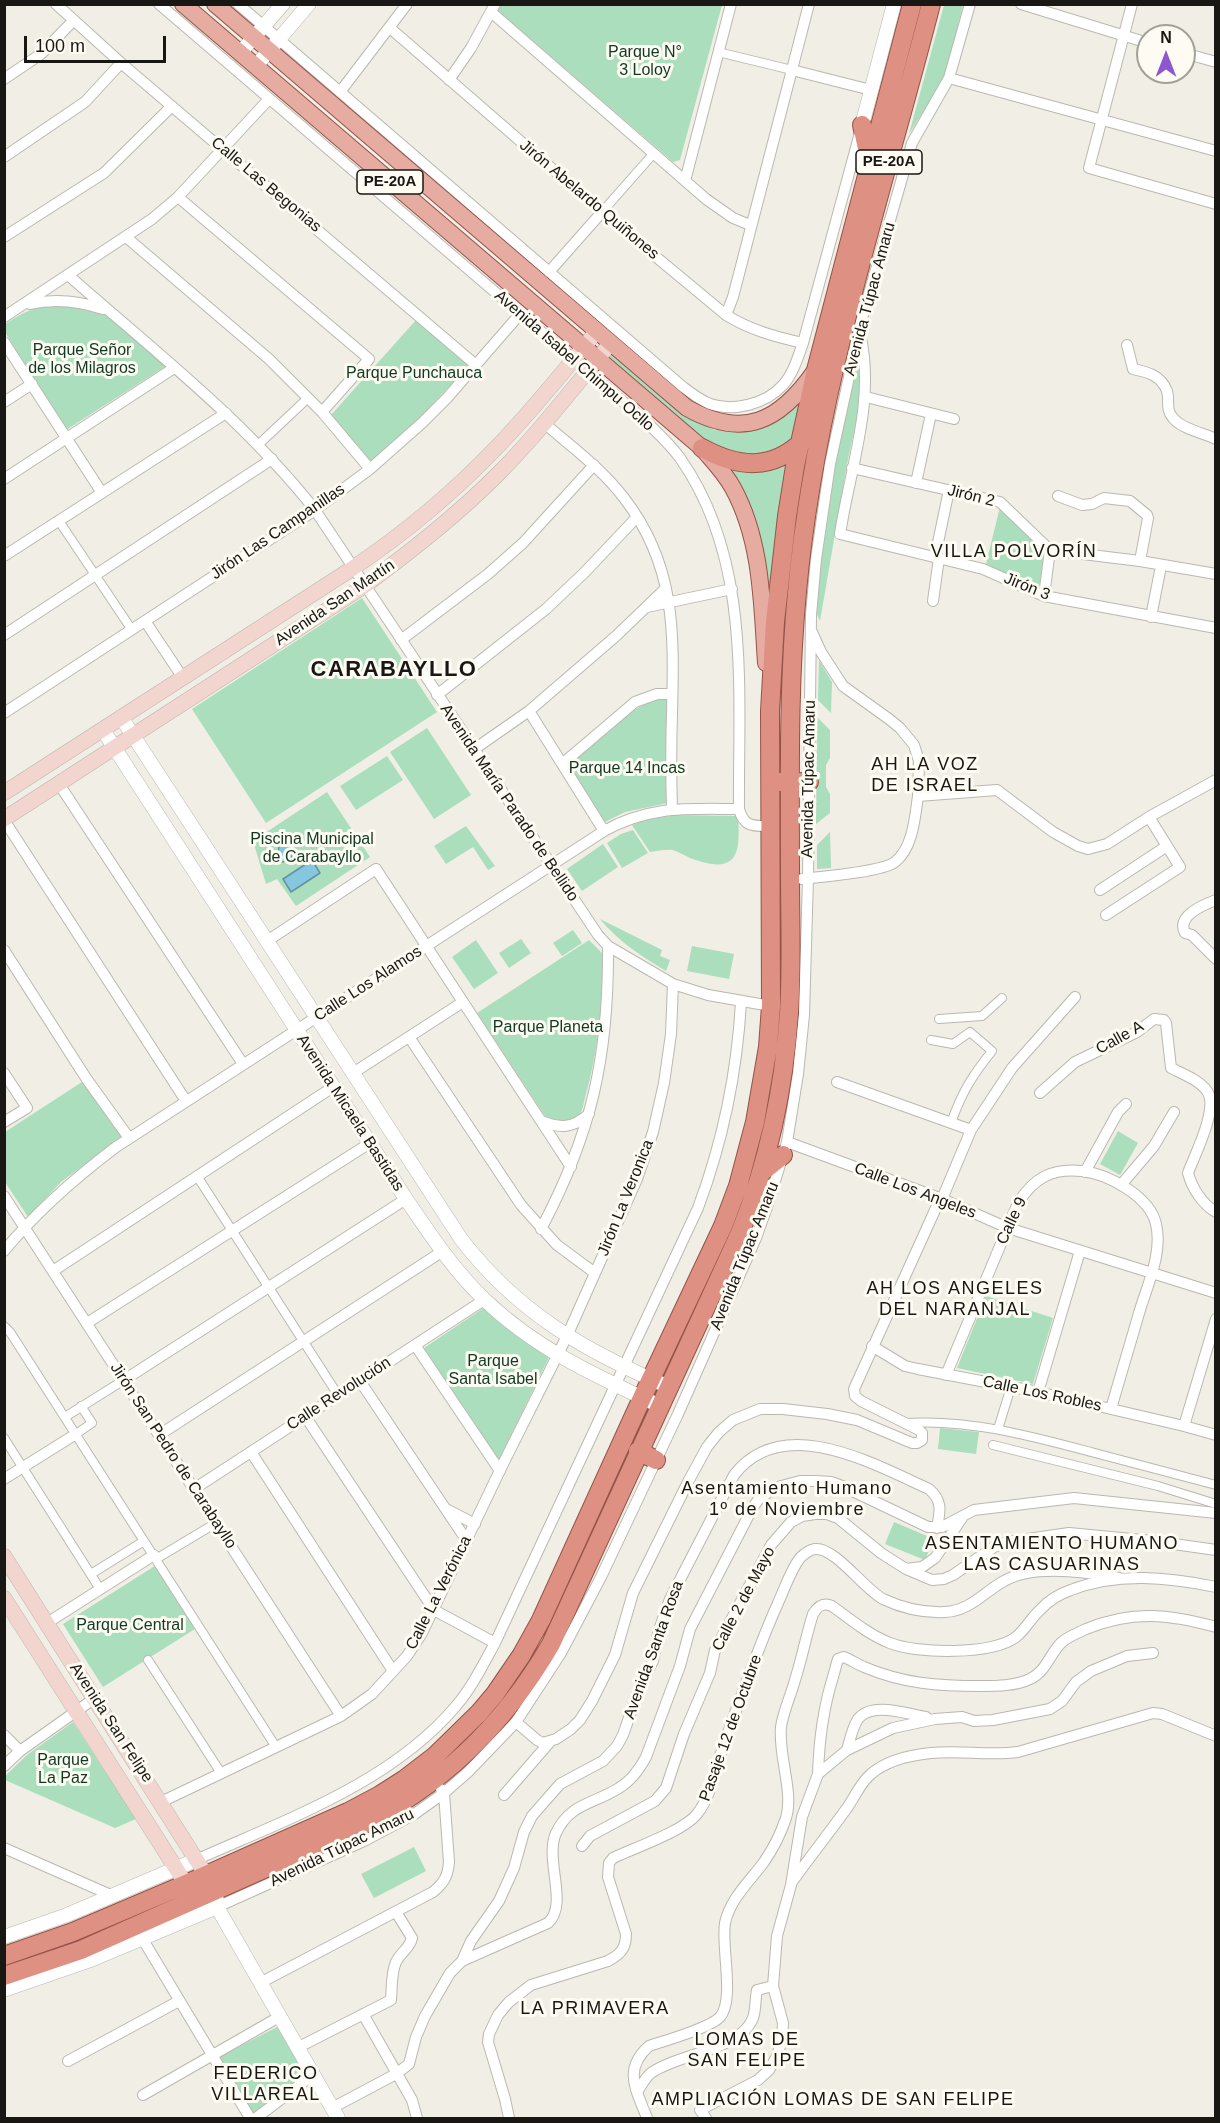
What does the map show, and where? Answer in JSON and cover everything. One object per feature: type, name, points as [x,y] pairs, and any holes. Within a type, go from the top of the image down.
[{"type":"highway","name":"Avenida Túpac Amaru","points":[[209,1883],[380,1795],[426,1763],[479,1713],[508,1676],[537,1628],[723,1226],[738,1186],[763,1085],[771,1006],[770,711],[775,622],[787,516],[799,445],[823,367],[870,163],[912,4]]},
{"type":"highway","name":"Avenida Túpac Amaru","points":[[4,1956],[70,1924],[186,1884],[209,1883],[377,1818],[440,1787],[522,1691],[544,1670],[551,1644],[740,1233],[762,1172],[773,1128],[795,1030],[790,990],[799,879],[790,782],[790,713],[797,594],[812,472],[823,416],[823,367],[856,324],[931,4]]},
{"type":"highway","points":[[862,125],[870,163]]},
{"type":"highway","points":[[702,448],[730,461],[751,464],[773,460],[799,445],[812,433],[823,416]]},
{"type":"highway","points":[[770,782],[809,782]]},
{"type":"highway","points":[[762,1172],[785,1148]]},
{"type":"highway","points":[[638,1451],[656,1460]]},
{"type":"highway","name":"Avenida Túpac Amaru","points":[[5,1985],[81,1950],[186,1884]]},
{"type":"main road","name":"Avenida Isabel Chimpu Ocllo","points":[[183,4],[235,59],[578,353],[702,448],[733,488],[750,531],[759,578],[770,711]]},
{"type":"main road","name":"PE-20A","points":[[214,4],[259,32],[615,338],[687,408],[714,421],[728,424],[751,422],[773,415],[783,408],[823,367]]},
{"type":"main road","name":"Avenida San Martín","points":[[4,793],[404,532],[463,482],[517,426],[601,326]]},
{"type":"main road","name":"Avenida San Martín","points":[[4,820],[364,586],[416,547],[498,474],[615,338]]},
{"type":"main road","name":"Avenida San Felipe","points":[[5,1559],[161,1802],[209,1883]]},
{"type":"main road","name":"Avenida San Felipe","points":[[4,1599],[186,1884]]},
{"type":"street","name":"Calle Las Begonias","points":[[56,4],[476,365]]},
{"type":"street","name":"Avenida Isabel Chimpu Ocllo","points":[[159,4],[235,59]]},
{"type":"street","points":[[238,4],[259,32]]},
{"type":"street","points":[[235,59],[283,4]]},
{"type":"street","points":[[250,72],[275,46],[309,4]]},
{"type":"street","points":[[340,92],[407,4]]},
{"type":"street","points":[[685,181],[730,4]]},
{"type":"street","points":[[726,315],[733,297],[809,4]]},
{"type":"street","points":[[615,338],[697,398],[711,404],[740,407],[754,403],[776,391],[791,373],[803,343],[894,4]]},
{"type":"street","name":"Avenida Túpac Amaru","points":[[799,879],[809,782],[811,629],[816,559],[856,324],[912,143],[950,78],[970,4]]},
{"type":"street","points":[[1021,4],[1136,40]]},
{"type":"street","points":[[1132,4],[1089,168],[1215,204]]},
{"type":"street","points":[[449,80],[471,48],[493,8],[685,181],[720,210],[750,225]]},
{"type":"street","points":[[4,79],[41,54],[74,20]]},
{"type":"street","name":"Jirón Abelardo Quiñones","points":[[390,28],[602,212],[726,315],[761,332],[803,343]]},
{"type":"street","points":[[275,46],[340,92],[549,272],[601,326]]},
{"type":"street","points":[[718,52],[872,90]]},
{"type":"street","points":[[1196,56],[1215,62]]},
{"type":"street","points":[[4,157],[85,102],[122,63]]},
{"type":"street","name":"Avenida Isabel Chimpu Ocllo","points":[[250,72],[270,99],[520,314],[578,353]]},
{"type":"street","points":[[950,78],[1215,151]]},
{"type":"street","points":[[4,317],[126,237],[178,197],[270,99]]},
{"type":"street","points":[[4,237],[104,173],[172,106]]},
{"type":"street","points":[[549,272],[654,153]]},
{"type":"street","points":[[178,197],[369,359],[322,412]]},
{"type":"street","points":[[126,237],[269,359],[322,412],[370,469]]},
{"type":"street","name":"Avenida María Parado de Bellido","points":[[68,275],[226,413],[272,459],[315,510],[550,866],[608,946],[673,984],[708,995],[771,1006]]},
{"type":"street","name":"Avenida María Parado de Bellido","points":[[21,306],[63,300],[109,311]]},
{"type":"street","name":"Jirón Las Campanillas","points":[[5,711],[315,510],[370,469],[422,423],[520,314]]},
{"type":"street","points":[[852,468],[866,397],[864,349],[856,324]]},
{"type":"street","points":[[4,342],[102,493]]},
{"type":"street","points":[[1127,345],[1133,369],[1155,374],[1167,391],[1167,408],[1171,417],[1178,423],[1215,439]]},
{"type":"street","name":"Avenida Isabel Chimpu Ocllo","points":[[593,365],[664,439],[690,473],[711,513],[725,557],[732,590],[737,652],[740,809]]},
{"type":"street","points":[[4,479],[174,368]]},
{"type":"street","points":[[4,402],[32,384]]},
{"type":"street","points":[[866,397],[954,420]]},
{"type":"street","points":[[258,445],[308,398]]},
{"type":"street","points":[[4,556],[226,413]]},
{"type":"street","points":[[916,483],[932,414]]},
{"type":"street","points":[[544,423],[594,465],[625,499],[655,553],[670,602],[673,637],[672,809]]},
{"type":"street","points":[[4,635],[272,459]]},
{"type":"street","points":[[401,640],[488,574],[523,543],[594,465]]},
{"type":"street","name":"Jirón 2","points":[[852,468],[1000,502],[1050,550]]},
{"type":"street","name":"Jirón 3","points":[[852,468],[840,534],[983,568],[1044,596],[1215,628]]},
{"type":"street","points":[[933,601],[937,557],[949,490]]},
{"type":"street","points":[[1058,496],[1082,505],[1092,504],[1104,498],[1130,501],[1148,518],[1140,561]]},
{"type":"street","points":[[437,695],[546,609],[637,517]]},
{"type":"street","points":[[59,521],[132,630]]},
{"type":"street","points":[[1044,596],[1050,550],[1140,561],[1215,574]]},
{"type":"street","points":[[1151,617],[1161,566]]},
{"type":"street","points":[[473,750],[529,711],[666,588]]},
{"type":"street","points":[[646,607],[732,590]]},
{"type":"street","points":[[145,621],[183,678]]},
{"type":"street","points":[[799,879],[874,869],[894,863],[909,838],[918,796],[919,760],[914,745],[889,718],[843,686],[821,652],[811,629]]},
{"type":"street","points":[[562,764],[635,702],[657,694],[672,694]]},
{"type":"street","points":[[529,711],[604,831]]},
{"type":"street","name":"Avenida Micaela Bastidas","points":[[122,717],[456,1232],[479,1262],[501,1286],[532,1312],[567,1336],[687,1395]]},
{"type":"street","name":"Avenida Micaela Bastidas","points":[[103,730],[406,1199],[443,1251],[484,1300],[558,1355],[616,1386],[678,1414]]},
{"type":"street","points":[[918,796],[997,790],[1053,832],[1088,849],[1107,844],[1149,817],[1215,780]]},
{"type":"street","points":[[59,784],[243,1064]]},
{"type":"street","name":"Calle Los Alamos","points":[[4,1251],[24,1226],[79,1175],[129,1138],[604,831],[638,815],[672,809],[740,809]]},
{"type":"street","points":[[740,809],[742,818],[747,824],[771,826]]},
{"type":"street","points":[[1106,915],[1180,867],[1149,817]]},
{"type":"street","points":[[4,820],[186,1101]]},
{"type":"street","points":[[1100,890],[1167,846]]},
{"type":"street","points":[[267,941],[376,869],[571,1167]]},
{"type":"street","points":[[1215,900],[1193,911],[1184,921],[1182,928],[1215,959]]},
{"type":"street","points":[[541,1229],[571,1167],[589,1114],[604,1040],[608,993],[608,946]]},
{"type":"street","points":[[4,950],[86,1078],[129,1138]]},
{"type":"street","name":"Jirón La Veronica","points":[[567,1336],[637,1179],[653,1132],[664,1083],[671,1034],[673,984]]},
{"type":"street","points":[[504,1795],[549,1743],[571,1729],[580,1720],[592,1701],[615,1654],[633,1593],[693,1472],[707,1447],[733,1420],[750,1411],[783,1408],[857,1420],[912,1443],[922,1440],[922,1433],[861,1401],[855,1396],[854,1389],[971,1130],[1012,1068],[1075,997]]},
{"type":"street","points":[[939,1019],[982,1016],[1002,998]]},
{"type":"street","points":[[354,1073],[463,1002]]},
{"type":"street","name":"Avenida Túpac Amaru","points":[[5,1985],[88,1961],[142,1938],[209,1883],[339,1795],[383,1770],[417,1743],[456,1706],[472,1684],[495,1643],[698,1208],[710,1176],[731,1095],[739,1038],[741,1002]]},
{"type":"street","name":"Calle A","points":[[1040,1093],[1075,1062],[1137,1032],[1154,1019],[1164,1020],[1171,1068],[1199,1084],[1207,1091],[1211,1100],[1211,1113],[1188,1173],[1200,1197],[1215,1212]]},
{"type":"street","name":"Avenida Túpac Amaru","points":[[440,1787],[490,1751],[516,1722],[544,1670],[561,1653],[601,1577],[687,1395],[756,1238],[785,1148],[795,1030]]},
{"type":"street","points":[[931,1040],[954,1044],[970,1032],[992,1051],[970,1078],[951,1123]]},
{"type":"street","points":[[409,1037],[505,1182],[541,1229],[557,1245],[596,1273]]},
{"type":"street","points":[[4,1073],[27,1108],[4,1122]]},
{"type":"street","points":[[837,1082],[971,1130]]},
{"type":"street","points":[[53,1271],[333,1087]]},
{"type":"street","points":[[1085,1172],[1118,1112],[1126,1104]]},
{"type":"street","points":[[1121,1185],[1154,1146],[1174,1112]]},
{"type":"street","points":[[541,1121],[552,1126],[571,1126],[589,1114]]},
{"type":"street","points":[[87,1323],[370,1143]]},
{"type":"street","name":"Calle Los Angeles","points":[[785,1148],[941,1199],[1008,1228],[1215,1293]]},
{"type":"street","name":"Calle 9","points":[[946,1375],[1017,1203],[1027,1189],[1048,1175],[1060,1172],[1085,1172],[1121,1185],[1145,1203],[1156,1223],[1157,1247],[1151,1272],[1111,1410]]},
{"type":"street","points":[[197,1176],[338,1395]]},
{"type":"street","name":"Jirón San Pedro de Carabayllo","points":[[4,1196],[341,1716]]},
{"type":"street","points":[[65,1417],[406,1199]]},
{"type":"street","points":[[159,1435],[443,1251]]},
{"type":"street","points":[[1038,1392],[1080,1251]]},
{"type":"street","name":"Calle Revolución","points":[[194,1489],[484,1300]]},
{"type":"street","points":[[1184,1426],[1215,1319]]},
{"type":"street","points":[[4,1326],[76,1434],[276,1747]]},
{"type":"street","name":"Calle La Verónica","points":[[161,1802],[341,1716],[372,1694],[393,1671],[422,1634],[567,1336]]},
{"type":"street","points":[[415,1345],[500,1471]]},
{"type":"street","name":"Calle Los Robles","points":[[872,1346],[905,1366],[1038,1392],[1215,1435]]},
{"type":"street","points":[[360,1381],[467,1541]]},
{"type":"street","points":[[998,1429],[1011,1387]]},
{"type":"street","points":[[4,1479],[92,1424],[81,1407]]},
{"type":"street","points":[[305,1416],[434,1610],[495,1643]]},
{"type":"street","points":[[906,1423],[926,1421],[998,1429],[1215,1485]]},
{"type":"street","points":[[4,1438],[100,1589]]},
{"type":"street","points":[[993,1445],[1158,1486],[1215,1504]]},
{"type":"street","name":"Avenida Santa Rosa","points":[[396,2074],[409,2064],[416,2037],[425,2016],[450,1973],[462,1960],[471,1941],[500,1901],[514,1868],[524,1832],[532,1816],[560,1784],[603,1761],[617,1746],[640,1686],[653,1660],[658,1633],[670,1599],[734,1475],[749,1459],[768,1449],[794,1446],[833,1449],[852,1455],[935,1494],[941,1507],[937,1528]]},
{"type":"street","points":[[251,1452],[393,1671]]},
{"type":"street","points":[[462,1960],[553,1919],[556,1908],[551,1856],[556,1834],[576,1809],[618,1789],[639,1770],[680,1666],[690,1629],[752,1509],[766,1493],[785,1484],[800,1481],[831,1482],[928,1527],[937,1528],[974,1510],[1074,1498],[1215,1514]]},
{"type":"street","points":[[444,1509],[475,1524]]},
{"type":"street","name":"Calle 2 de Mayo","points":[[582,1846],[590,1836],[655,1801],[666,1788],[684,1734],[710,1673],[715,1650],[771,1545],[791,1522],[802,1516],[827,1514],[838,1518],[881,1553],[906,1569],[932,1580],[953,1575],[994,1547],[1007,1542],[1069,1533],[1215,1550]]},
{"type":"street","points":[[906,1569],[922,1567],[935,1558],[964,1515]]},
{"type":"street","points":[[47,1623],[100,1589],[216,1523]]},
{"type":"street","points":[[91,1574],[144,1541]]},
{"type":"street","name":"Pasaje 12 de Octubre","points":[[508,2118],[505,2099],[488,2042],[492,2024],[509,2002],[531,1985],[608,1960],[623,1950],[626,1934],[608,1877],[609,1863],[613,1858],[684,1826],[696,1816],[704,1803],[769,1624],[801,1557],[808,1551],[824,1550],[843,1564],[868,1589],[883,1599],[902,1607],[924,1611],[947,1612],[966,1607],[1005,1580],[1020,1575],[1080,1571],[1119,1578]]},
{"type":"street","points":[[647,2118],[633,2078],[633,2069],[641,2053],[649,2046],[710,2024],[720,2017],[724,2009],[727,1986],[724,1936],[726,1921],[732,1906],[746,1884],[764,1862],[787,1815],[787,1792],[780,1746],[781,1725],[813,1614],[819,1606],[823,1604],[832,1606],[882,1639],[903,1647],[966,1650],[998,1646],[1014,1639],[1040,1610],[1056,1597],[1070,1590],[1119,1578],[1164,1578],[1215,1587]]},
{"type":"street","points":[[706,2118],[700,2110],[758,2080],[769,2070],[782,2040],[783,2023],[773,1986],[777,1936],[791,1885],[802,1817],[818,1774],[819,1744],[826,1697],[838,1659],[844,1657],[863,1667],[904,1680],[937,1686],[1017,1684],[1038,1676],[1065,1639],[1119,1618],[1173,1617],[1215,1627]]},
{"type":"street","points":[[818,1774],[847,1750],[893,1728],[935,1719],[962,1717],[974,1721],[993,1720],[1050,1709],[1062,1701],[1076,1682],[1091,1671],[1127,1656],[1153,1653]]},
{"type":"street","points":[[148,1660],[221,1773]]},
{"type":"street","points":[[4,1766],[20,1751],[95,1698]]},
{"type":"street","points":[[847,1750],[857,1720],[873,1710],[935,1719]]},
{"type":"street","points":[[791,1885],[861,1785],[870,1774],[885,1765],[929,1753],[1018,1752],[1153,1713],[1162,1714],[1215,1736]]},
{"type":"street","points":[[516,1722],[537,1740],[549,1743]]},
{"type":"street","points":[[4,1735],[20,1751]]},
{"type":"street","points":[[260,1983],[433,1892],[443,1883],[448,1873],[440,1787]]},
{"type":"street","points":[[787,1792],[808,1799]]},
{"type":"street","points":[[4,1848],[113,1896]]},
{"type":"street","points":[[209,1883],[260,1983],[335,2113],[396,2074]]},
{"type":"street","name":"Avenida Túpac Amaru","points":[[4,1937],[70,1924],[113,1896],[186,1884],[209,1883]]},
{"type":"street","points":[[297,2048],[391,2000],[392,1975],[396,1963],[411,1944],[412,1938],[396,1912]]},
{"type":"street","points":[[142,1938],[250,2118]]},
{"type":"street","points":[[637,2092],[649,2074],[678,2059],[737,2036],[747,2028],[752,2019],[757,1990],[773,1986]]},
{"type":"street","points":[[68,2061],[179,2001]]},
{"type":"street","points":[[363,2014],[412,2100],[417,2118]]},
{"type":"street","points":[[143,2095],[279,2017]]},
{"type":"street","points":[[256,2118],[313,2075]]},
{"type":"green space","name":"Parque N° 3 Loloy","points":[[501,4],[722,5],[680,160],[673,162],[497,10]]},
{"type":"green space","points":[[944,5],[963,5],[945,77],[909,134]]},
{"type":"green space","name":"Parque Señor de los Milagros","points":[[59,304],[103,312],[166,366],[66,430],[5,332],[5,324],[24,313],[36,308]]},
{"type":"green space","name":"Parque Punchauca","points":[[417,319],[469,365],[420,418],[371,462],[331,415]]},
{"type":"green space","points":[[612,351],[690,418],[714,430],[738,432],[764,426],[803,398],[794,442],[757,457],[714,449],[605,359]]},
{"type":"green space","points":[[860,358],[862,394],[847,464],[820,621],[814,608],[823,534],[839,439]]},
{"type":"green space","points":[[791,457],[773,609],[720,464]]},
{"type":"green space","points":[[1000,507],[1046,552],[1039,588],[986,564]]},
{"type":"green space","points":[[362,598],[437,712],[266,823],[192,709]]},
{"type":"green space","points":[[819,660],[832,682],[831,713],[818,700]]},
{"type":"green space","name":"Parque 14 Incas","points":[[667,698],[668,803],[625,812],[605,822],[569,765],[628,714],[641,706]]},
{"type":"green space","points":[[817,717],[830,730],[830,758],[826,765],[826,787],[830,794],[830,813],[816,824]]},
{"type":"green space","points":[[427,728],[471,795],[434,819],[390,752]]},
{"type":"green space","points":[[387,756],[403,780],[356,810],[340,786]]},
{"type":"green space","name":"Piscina Municipal de Carabayllo","points":[[327,792],[370,857],[296,906],[277,879],[266,884],[253,841]]},
{"type":"green space","points":[[675,815],[738,816],[738,842],[732,859],[726,863],[705,863],[673,850],[650,852],[632,825],[645,820]]},
{"type":"green space","points":[[466,826],[495,866],[488,870],[473,847],[446,864],[434,846]]},
{"type":"green space","points":[[633,830],[648,853],[622,868],[607,843]]},
{"type":"green space","points":[[830,832],[831,868],[817,869],[817,845]]},
{"type":"green space","points":[[603,844],[618,867],[582,891],[567,869]]},
{"type":"green space","points":[[600,919],[662,950],[660,956],[670,960],[666,971],[630,948]]},
{"type":"green space","points":[[573,930],[582,943],[562,956],[553,943]]},
{"type":"green space","points":[[521,939],[531,953],[509,968],[499,953]]},
{"type":"green space","points":[[476,940],[498,973],[474,989],[452,957]]},
{"type":"green space","name":"Parque Planeta","points":[[589,940],[603,954],[601,1007],[594,1059],[580,1114],[572,1121],[557,1121],[545,1116],[477,1013]]},
{"type":"green space","points":[[692,946],[734,954],[729,979],[687,971]]},
{"type":"green space","points":[[82,1082],[122,1137],[61,1182],[28,1217],[5,1182],[5,1132]]},
{"type":"green space","points":[[1118,1131],[1138,1143],[1120,1175],[1100,1164]]},
{"type":"green space","points":[[986,1296],[1053,1318],[1033,1384],[957,1368]]},
{"type":"green space","name":"Parque Santa Isabel","points":[[485,1307],[549,1357],[499,1460],[424,1348]]},
{"type":"green space","points":[[940,1428],[979,1432],[976,1454],[938,1449]]},
{"type":"green space","points":[[894,1522],[934,1539],[925,1560],[885,1544]]},
{"type":"green space","name":"Parque Central","points":[[158,1564],[198,1627],[103,1687],[63,1624]]},
{"type":"green space","name":"Parque La Paz","points":[[73,1722],[136,1819],[115,1828],[5,1780],[5,1776],[27,1755]]},
{"type":"green space","points":[[414,1847],[426,1871],[374,1898],[361,1874]]},
{"type":"green space","points":[[279,2026],[307,2074],[254,2115],[219,2057]]},
{"type":"water","points":[[290,834],[296,838],[291,847],[293,854],[290,860],[282,862],[278,856],[279,845],[284,837]]},
{"type":"water","points":[[312,860],[320,873],[291,892],[283,879]]},
{"type":"district","name":"VILLA POLVORÍN","points":[[1014,552]]},
{"type":"district","name":"CARABAYLLO","points":[[394,670]]},
{"type":"district","name":"AH LA VOZ DE ISRAEL","points":[[925,775]]},
{"type":"district","name":"AH LOS ANGELES DEL NARANJAL","points":[[955,1299]]},
{"type":"district","name":"Asentamiento Humano 1º de Noviembre","points":[[787,1499]]},
{"type":"district","name":"ASENTAMIENTO HUMANO LAS CASUARINAS","points":[[1052,1554]]},
{"type":"district","name":"LA PRIMAVERA","points":[[595,2009]]},
{"type":"district","name":"LOMAS DE SAN FELIPE","points":[[747,2050]]},
{"type":"district","name":"FEDERICO VILLAREAL","points":[[266,2084]]},
{"type":"district","name":"AMPLIACIÓN LOMAS DE SAN FELIPE","points":[[833,2100]]}]
